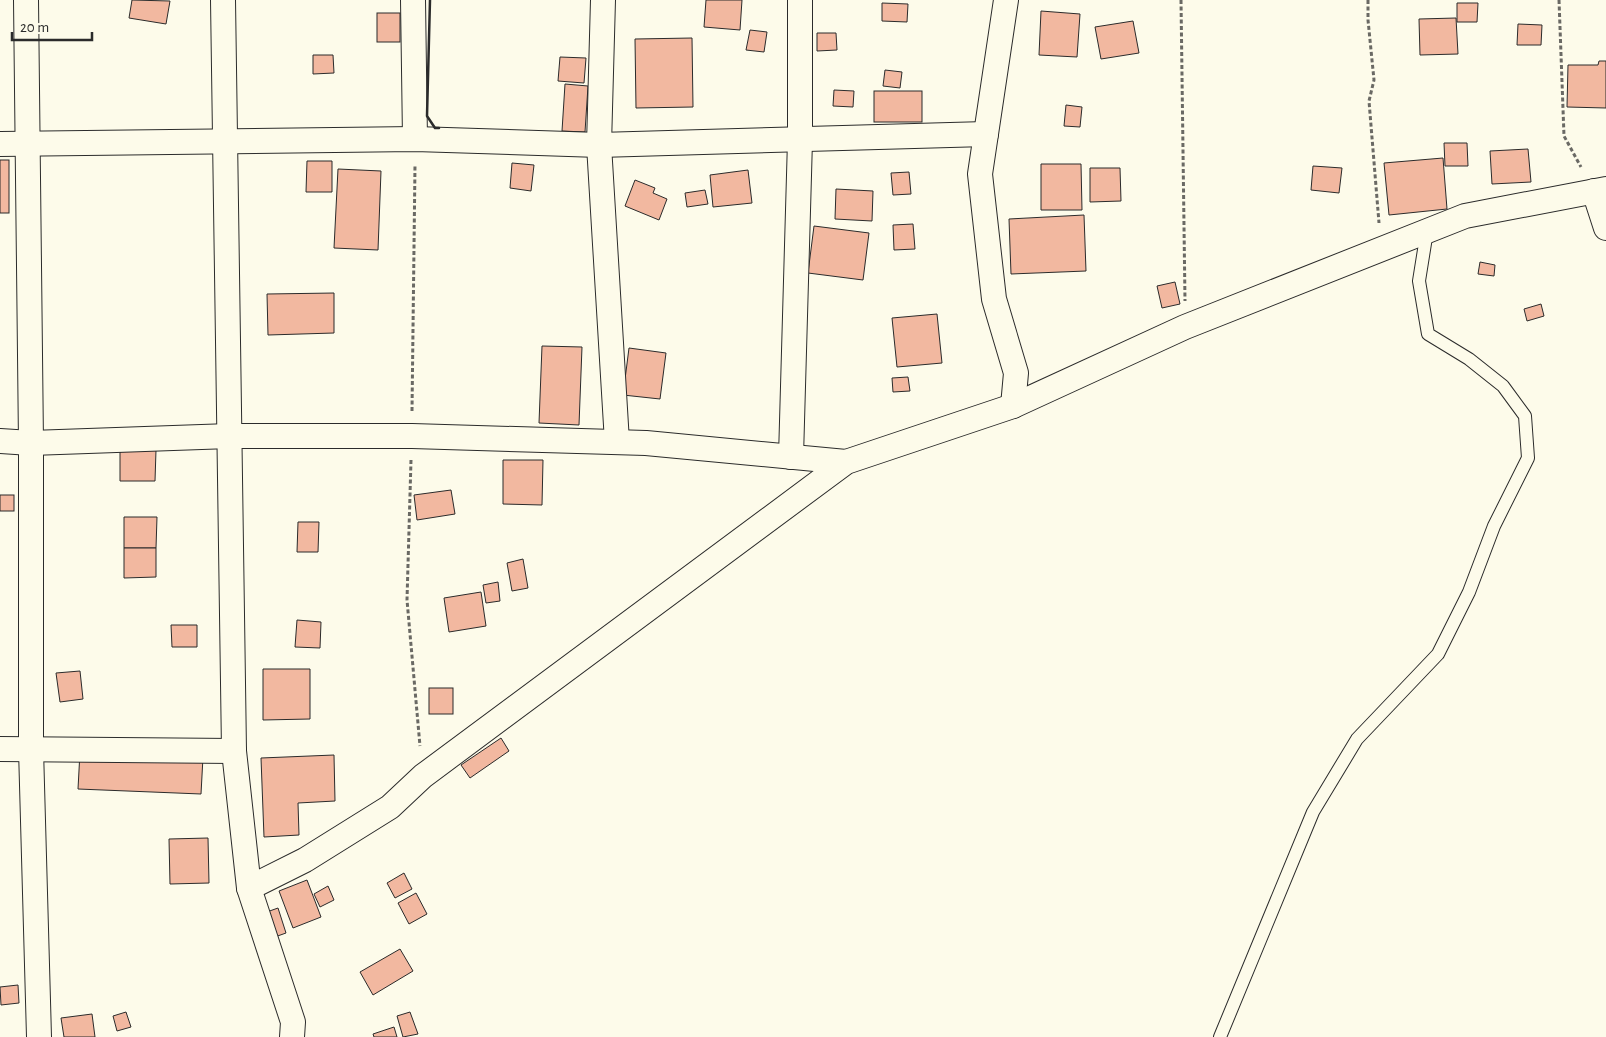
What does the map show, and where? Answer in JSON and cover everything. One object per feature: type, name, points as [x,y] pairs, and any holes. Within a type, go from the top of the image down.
[{"type":"street","points":[[26,0],[31,443],[31,748],[39,1037]]},
{"type":"street","points":[[223,0],[234,751],[249,888],[293,1022],[292,1037]]},
{"type":"street","points":[[413,0],[415,139]]},
{"type":"street","points":[[603,0],[599,145],[617,442]]},
{"type":"street","points":[[791,457],[800,140],[800,0]]},
{"type":"street","points":[[1006,0],[980,174],[994,299],[1016,373],[1013,406]]},
{"type":"street","points":[[0,144],[415,139],[599,145],[986,134]]},
{"type":"street","points":[[249,888],[305,860],[390,807],[423,776],[846,462],[1013,406],[1185,327],[1465,216],[1600,190],[1606,228]]},
{"type":"street","points":[[0,441],[31,443],[230,436],[412,436],[617,442],[846,462]]},
{"type":"street","points":[[0,749],[234,751]]},
{"type":"lane","points":[[1220,1037],[1313,812],[1357,738],[1438,654],[1469,592],[1494,526],[1528,458],[1525,416],[1504,386],[1468,359],[1428,334],[1419,281],[1428,230]]},
{"type":"path","points":[[1180,0],[1185,327]]},
{"type":"path","points":[[1368,0],[1374,80],[1369,101],[1381,248]]},
{"type":"path","points":[[1559,0],[1564,136],[1600,190]]},
{"type":"building","points":[[132,0],[170,1],[166,24],[129,18]]},
{"type":"building","points":[[706,0],[742,0],[740,30],[704,27]]},
{"type":"building","points":[[882,3],[908,4],[907,22],[882,21]]},
{"type":"building","points":[[1457,3],[1478,3],[1477,22],[1457,22]]},
{"type":"building","points":[[1041,11],[1080,14],[1077,57],[1039,55]]},
{"type":"building","points":[[377,13],[400,13],[400,42],[377,42]]},
{"type":"building","points":[[1456,18],[1458,54],[1420,55],[1419,19]]},
{"type":"building","points":[[1133,21],[1139,53],[1101,59],[1095,27]]},
{"type":"building","points":[[1518,24],[1542,25],[1541,45],[1517,45]]},
{"type":"building","points":[[750,30],[767,32],[764,52],[746,50]]},
{"type":"building","points":[[817,33],[836,33],[837,50],[817,51]]},
{"type":"building","points":[[692,38],[693,107],[636,108],[635,39]]},
{"type":"building","points":[[313,55],[333,55],[334,73],[313,74]]},
{"type":"building","points":[[560,57],[586,58],[584,83],[558,81]]},
{"type":"building","points":[[1599,61],[1606,61],[1606,108],[1567,107],[1568,65],[1598,65]]},
{"type":"building","points":[[885,70],[902,72],[900,88],[883,86]]},
{"type":"building","points":[[565,84],[588,86],[585,132],[562,131]]},
{"type":"building","points":[[834,90],[854,91],[853,107],[833,106]]},
{"type":"building","points":[[874,91],[922,91],[922,122],[874,122]]},
{"type":"building","points":[[1066,105],[1082,107],[1080,127],[1064,126]]},
{"type":"building","points":[[1444,143],[1467,143],[1468,166],[1445,166]]},
{"type":"building","points":[[1528,149],[1531,182],[1492,184],[1490,151]]},
{"type":"building","points":[[1443,158],[1447,209],[1389,215],[1384,163]]},
{"type":"building","points":[[0,160],[9,160],[9,213],[0,213]]},
{"type":"building","points":[[307,161],[332,161],[332,192],[306,192]]},
{"type":"building","points":[[512,163],[534,165],[531,191],[510,188]]},
{"type":"building","points":[[1041,164],[1081,164],[1082,210],[1041,210]]},
{"type":"building","points":[[1313,166],[1342,168],[1339,193],[1311,190]]},
{"type":"building","points":[[1090,168],[1120,168],[1121,201],[1090,202]]},
{"type":"building","points":[[338,169],[381,171],[378,250],[334,248]]},
{"type":"building","points":[[748,170],[752,203],[713,207],[710,175]]},
{"type":"building","points":[[909,172],[911,194],[893,195],[891,173]]},
{"type":"building","points":[[635,180],[655,188],[653,193],[667,199],[659,220],[625,206]]},
{"type":"building","points":[[836,189],[873,191],[872,221],[835,219]]},
{"type":"building","points":[[705,190],[708,204],[687,207],[685,193]]},
{"type":"building","points":[[1084,215],[1086,271],[1011,274],[1009,219]]},
{"type":"building","points":[[913,224],[915,249],[894,250],[893,225]]},
{"type":"building","points":[[814,226],[869,233],[863,280],[808,273]]},
{"type":"building","points":[[1480,262],[1495,265],[1494,276],[1478,274]]},
{"type":"building","points":[[1175,282],[1180,304],[1162,308],[1157,286]]},
{"type":"building","points":[[334,293],[334,333],[268,335],[267,294]]},
{"type":"building","points":[[1541,304],[1544,316],[1527,321],[1524,309]]},
{"type":"building","points":[[937,314],[942,363],[897,367],[892,318]]},
{"type":"building","points":[[542,346],[582,347],[579,425],[539,423]]},
{"type":"building","points":[[629,348],[666,353],[660,399],[623,395]]},
{"type":"building","points":[[908,377],[910,391],[893,392],[892,378]]},
{"type":"building","points":[[120,450],[156,450],[155,481],[120,481]]},
{"type":"building","points":[[503,460],[543,460],[542,505],[503,504]]},
{"type":"building","points":[[451,490],[455,514],[417,520],[414,495]]},
{"type":"building","points":[[0,495],[14,495],[14,511],[0,511]]},
{"type":"building","points":[[124,517],[157,517],[156,548],[124,548]]},
{"type":"building","points":[[298,522],[319,522],[318,552],[297,552]]},
{"type":"building","points":[[124,548],[156,548],[156,577],[124,578]]},
{"type":"building","points":[[523,559],[528,588],[512,591],[507,563]]},
{"type":"building","points":[[498,582],[500,601],[486,603],[483,585]]},
{"type":"building","points":[[481,592],[486,626],[449,632],[444,598]]},
{"type":"building","points":[[297,620],[321,622],[320,648],[295,647]]},
{"type":"building","points":[[171,625],[197,625],[197,647],[172,647]]},
{"type":"building","points":[[263,669],[310,669],[310,719],[263,720]]},
{"type":"building","points":[[80,671],[83,699],[60,702],[56,673]]},
{"type":"building","points":[[429,688],[453,688],[453,714],[429,714]]},
{"type":"building","points":[[501,738],[509,751],[470,778],[461,765]]},
{"type":"building","points":[[80,752],[203,757],[201,794],[78,789]]},
{"type":"building","points":[[334,755],[335,801],[298,803],[299,835],[264,837],[261,758]]},
{"type":"building","points":[[208,838],[209,883],[170,884],[169,839]]},
{"type":"building","points":[[404,873],[412,889],[395,898],[387,883]]},
{"type":"building","points":[[307,880],[321,917],[293,928],[279,891]]},
{"type":"building","points":[[328,886],[334,900],[320,907],[314,894]]},
{"type":"building","points":[[416,893],[427,914],[409,924],[398,903]]},
{"type":"building","points":[[278,908],[286,933],[272,938],[264,913]]},
{"type":"building","points":[[400,949],[413,971],[373,995],[360,972]]},
{"type":"building","points":[[18,985],[19,1003],[1,1005],[0,987]]},
{"type":"building","points":[[126,1012],[131,1027],[117,1031],[113,1016]]},
{"type":"building","points":[[410,1012],[418,1034],[403,1037],[397,1016]]},
{"type":"building","points":[[92,1014],[95,1037],[64,1037],[61,1018]]},
{"type":"building","points":[[394,1027],[397,1037],[374,1037],[373,1034]]},
{"type":"wall","points":[[430,0],[427,116],[435,128],[439,128]]}]
